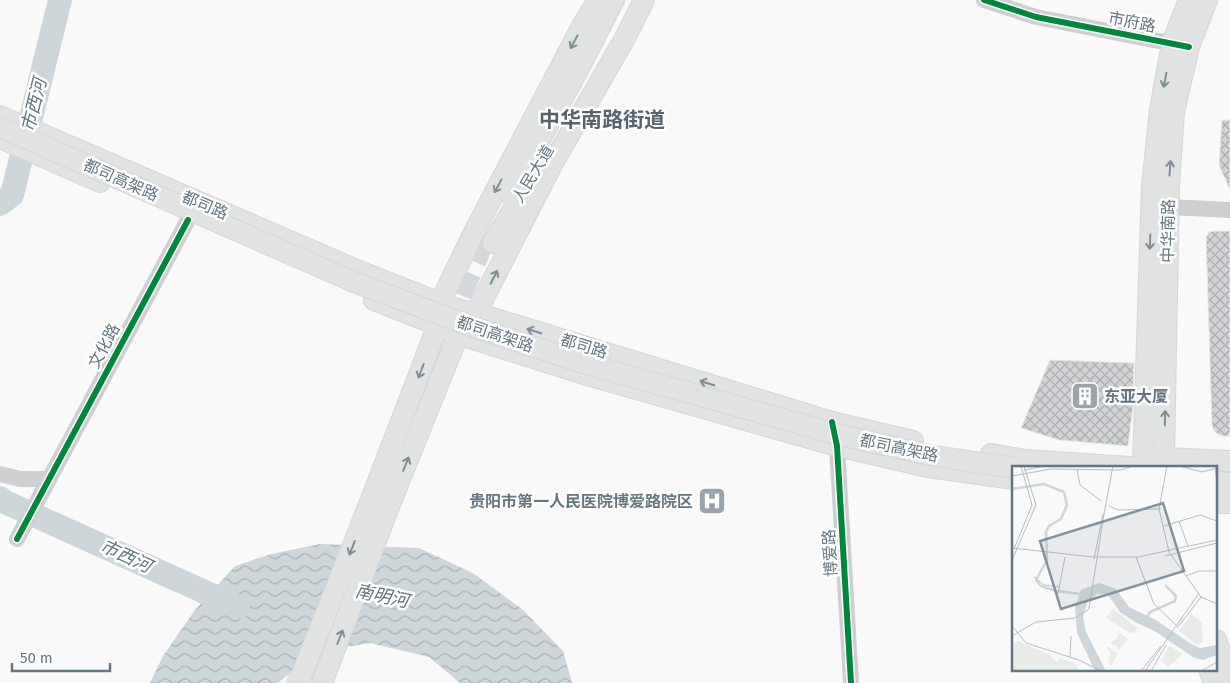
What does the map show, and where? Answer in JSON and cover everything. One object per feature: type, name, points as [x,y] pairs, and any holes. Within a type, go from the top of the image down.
[{"type":"main road","points":[[322,683],[438,325],[440,303],[476,227],[598,0]]},
{"type":"main road","name":"人民大道","points":[[614,0],[489,240],[583,90],[630,0]]},
{"type":"main road","points":[[297,683],[459,333],[476,313],[553,163],[624,40],[644,0]]},
{"type":"main road","name":"中华南路","points":[[1144,466],[1152,186],[1160,110],[1180,45],[1189,0]]},
{"type":"main road","name":"中华南路","points":[[1165,462],[1169,207],[1180,45],[1207,0]]},
{"type":"main road","name":"都司路","points":[[1,120],[62,142],[350,268],[460,310],[476,313],[832,422],[931,446],[1025,460],[1115,466]]},
{"type":"main road","name":"都司高架路","points":[[1,120],[354,282],[476,328],[590,365],[840,435],[929,455],[1012,468]]},
{"type":"main road","name":"都司路","points":[[0,138],[350,290],[473,339],[587,375],[837,446],[928,467],[1012,479]]},
{"type":"main road","points":[[1148,466],[1165,462],[1230,461]]},
{"type":"main road","points":[[1218,646],[1230,680]]},
{"type":"main road","points":[[1209,670],[1214,683]]},
{"type":"street","name":"市府路","points":[[984,0],[1036,18],[1180,45]]},
{"type":"street","points":[[1169,207],[1230,210]]},
{"type":"street","name":"文化路","points":[[17,539],[188,220]]},
{"type":"street","name":"博爱路","points":[[832,422],[837,446],[851,683]]},
{"type":"street","points":[[0,474],[20,479],[47,482]]},
{"type":"water","name":"南明河","points":[[320,544],[419,548],[473,573],[522,609],[563,651],[572,683],[460,683],[429,657],[370,643],[321,651],[277,683],[150,683],[163,656],[195,610],[235,566],[271,554]]},
{"type":"building","points":[[1222,120],[1230,120],[1230,190],[1219,165]]},
{"type":"building","points":[[1230,231],[1230,436],[1218,434],[1212,426],[1206,237],[1209,232]]},
{"type":"building","name":"东亚大厦","points":[[1050,360],[1134,363],[1133,406],[1128,446],[1059,440],[1021,428]]},
{"type":"waterway","name":"市西河","points":[[0,204],[12,195],[60,0]]},
{"type":"waterway","name":"市西河","points":[[0,498],[5,502],[238,607]]},
{"type":"tunnel","points":[[446,328],[484,238]]},
{"type":"cycle path","points":[[984,0],[1036,17],[1189,47]]},
{"type":"cycle path","points":[[17,539],[188,220]]},
{"type":"cycle path","points":[[832,422],[837,446],[851,683]]},
{"type":"place","name":"东亚大厦","points":[[1085,396]]},
{"type":"place","name":"贵阳市第一人民医院博爱路院区","points":[[712,501]]},
{"type":"district","name":"中华南路街道","points":[[602,120]]}]
